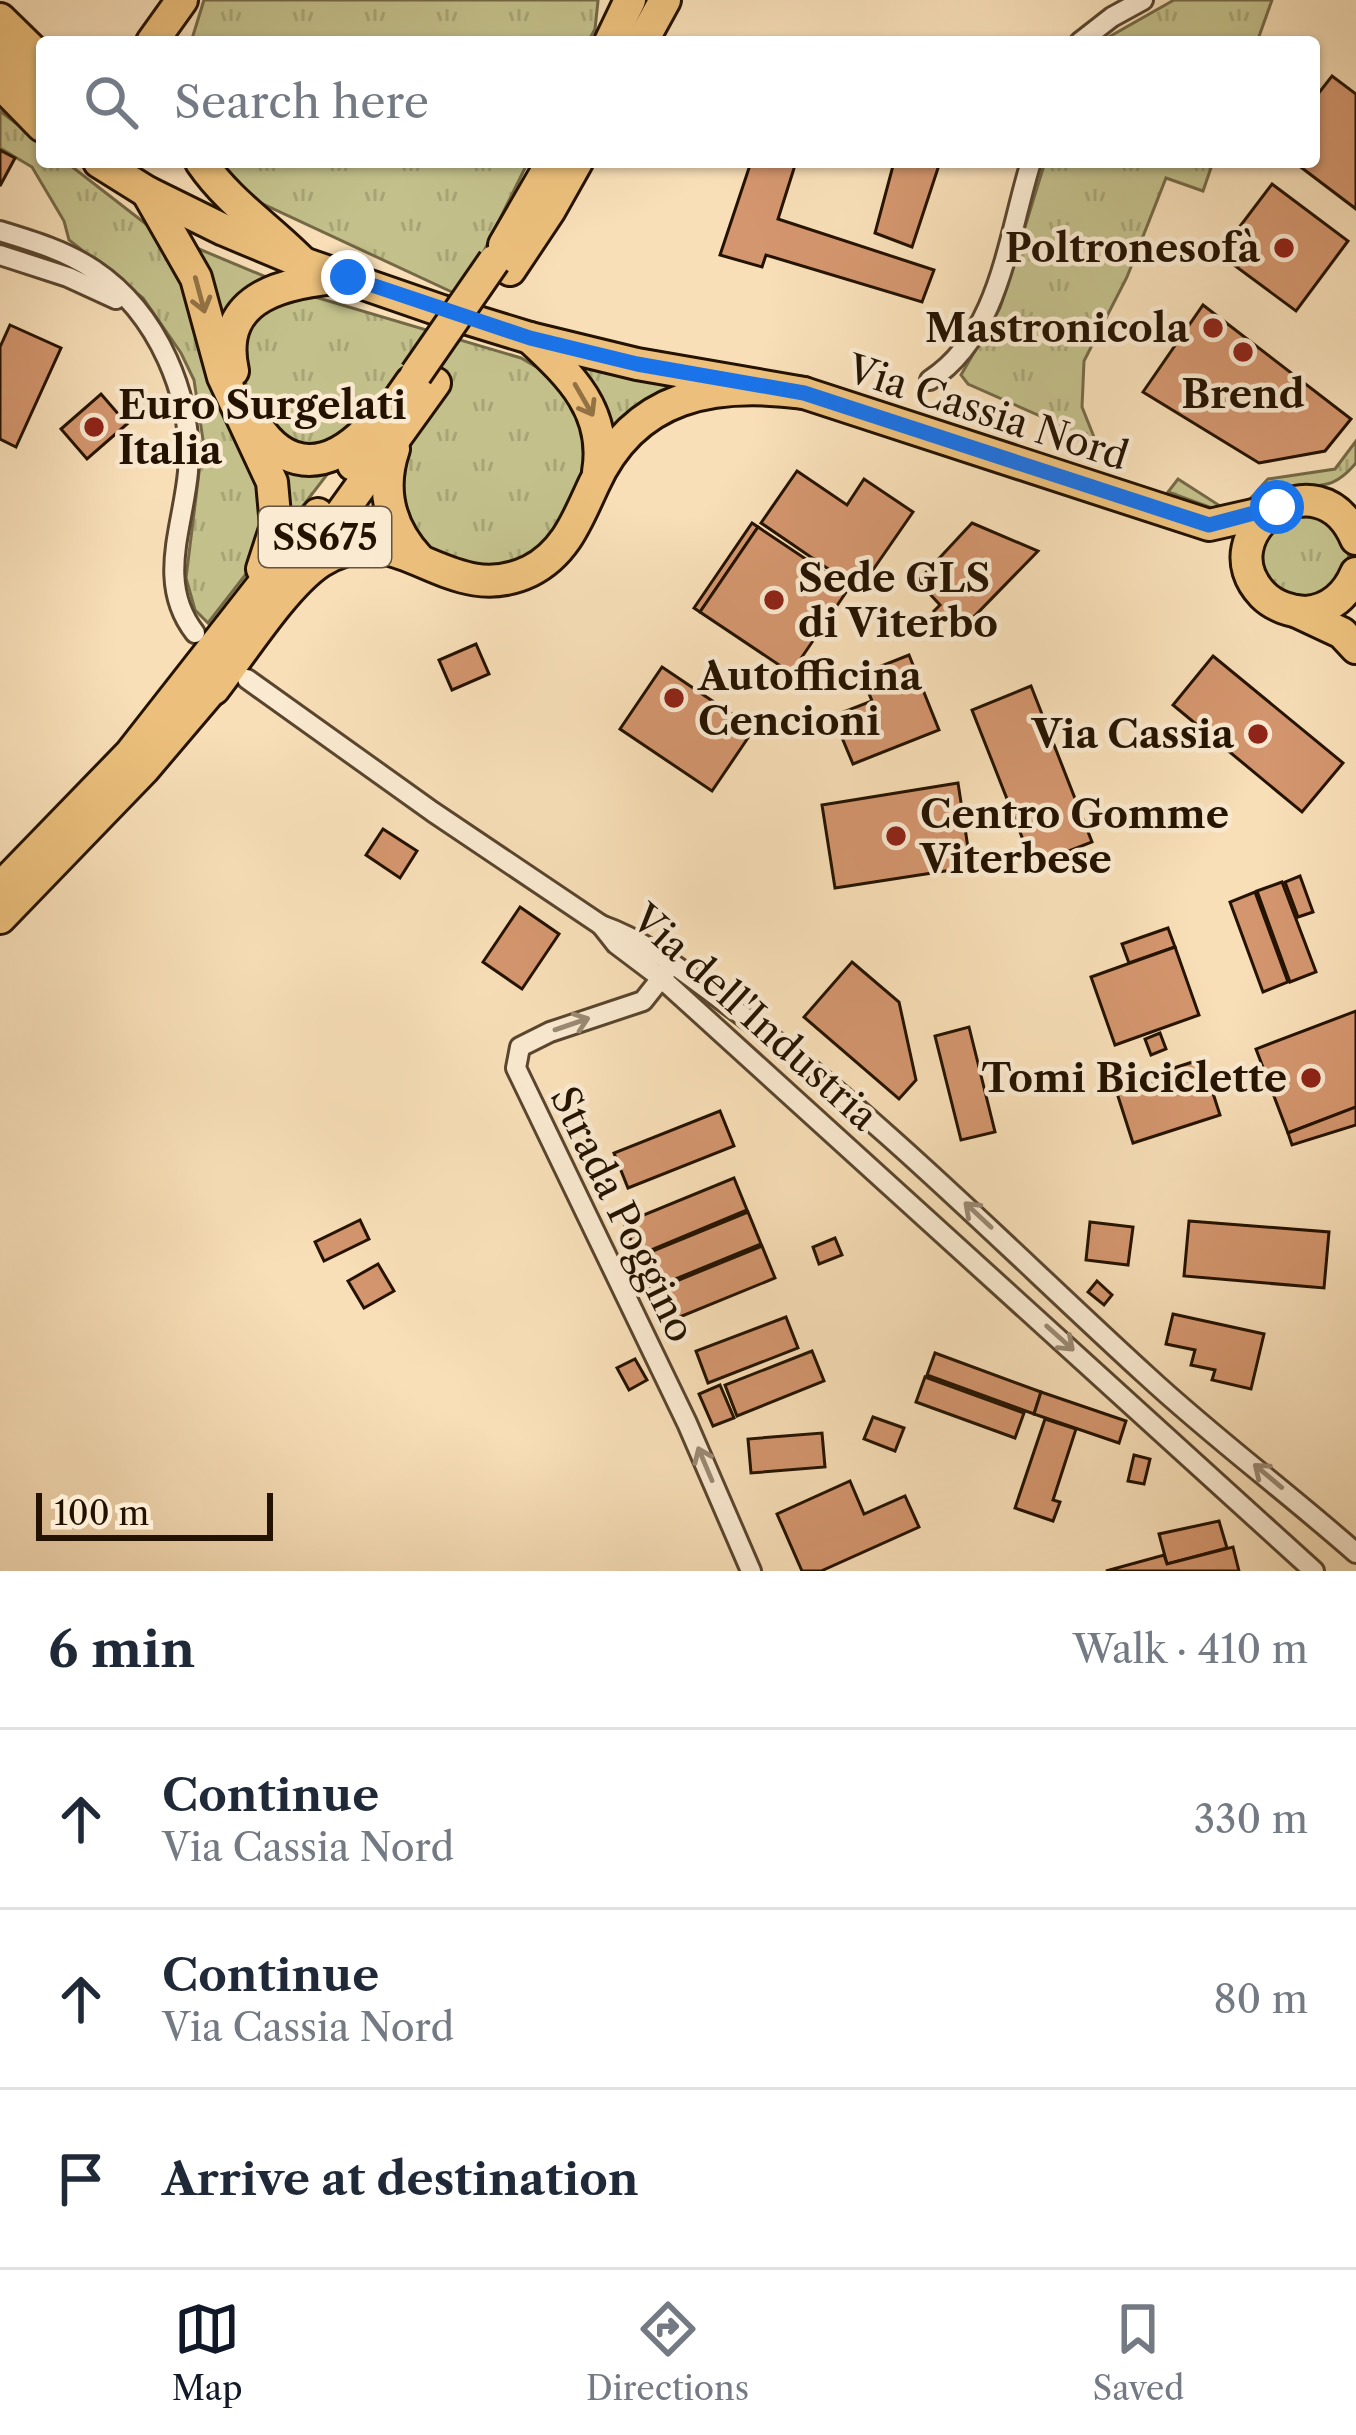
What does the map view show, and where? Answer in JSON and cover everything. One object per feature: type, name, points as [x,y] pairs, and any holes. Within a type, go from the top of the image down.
[{"type":"main road","points":[[156,36],[182,0]]},
{"type":"main road","points":[[175,36],[182,0]]},
{"type":"main road","points":[[601,36],[608,0]]},
{"type":"main road","points":[[613,36],[630,0]]},
{"type":"main road","points":[[642,36],[655,0]]},
{"type":"main road","points":[[644,36],[665,0]]},
{"type":"main road","points":[[0,19],[36,53]]},
{"type":"main road","points":[[0,46],[36,91]]},
{"type":"main road","points":[[0,83],[36,120]]},
{"type":"main road","name":"Via Cassia Nord","points":[[109,168],[224,230],[303,263],[522,336],[637,364],[804,393],[1209,525]]},
{"type":"main road","points":[[206,168],[240,208],[268,227],[303,263]]},
{"type":"main road","name":"SS675","points":[[502,266],[549,168]]},
{"type":"main road","name":"SS675","points":[[0,889],[130,754],[418,383],[573,168]]},
{"type":"main road","points":[[147,192],[196,278],[223,377],[276,496],[276,526],[268,556],[228,625]]},
{"type":"main road","points":[[348,277],[285,286],[242,310],[230,349],[247,409],[276,448],[294,458],[319,460],[341,453],[418,383]]},
{"type":"main road","points":[[522,336],[565,372],[589,404],[600,440],[596,478]]},
{"type":"main road","name":"SS675","points":[[0,918],[58,862],[214,689],[401,433],[418,383]]},
{"type":"main road","points":[[214,689],[297,583],[319,563],[345,551],[375,547],[475,581],[530,571],[564,544],[596,478],[627,436],[677,399],[740,389],[804,393]]},
{"type":"main road","points":[[401,433],[390,459],[388,502],[402,538],[419,559]]},
{"type":"main road","points":[[1356,539],[1341,515],[1321,504],[1298,501],[1209,525],[1264,596],[1342,633],[1356,649]]},
{"type":"main road","points":[[1251,575],[1250,540],[1271,511]]},
{"type":"main road","points":[[1295,611],[1330,605],[1355,588]]},
{"type":"street","points":[[1087,36],[1112,16],[1144,0]]},
{"type":"street","points":[[930,380],[980,325],[1029,168]]},
{"type":"street","points":[[0,231],[39,243],[97,272],[131,307],[169,360],[185,407],[188,476],[172,579],[176,602],[195,632]]},
{"type":"street","points":[[0,255],[68,277],[131,307]]},
{"type":"street","name":"Via dell'Industria","points":[[247,679],[601,925],[616,944],[788,1049],[976,1213],[1150,1379],[1356,1552]]},
{"type":"street","name":"Via dell'Industria","points":[[666,971],[1313,1571]]},
{"type":"street","name":"Strada Poggino","points":[[666,971],[643,1001],[520,1047],[516,1068],[687,1423],[751,1571]]},
{"type":"green space","points":[[204,0],[598,0],[591,36],[193,36]]},
{"type":"green space","points":[[1174,0],[1272,0],[1259,36],[1111,36]]},
{"type":"green space","points":[[0,111],[36,138],[36,168],[74,168],[164,238],[266,498],[253,565],[208,623],[195,610],[186,578],[203,440],[194,380],[143,298],[69,240],[64,221],[32,167],[0,148]]},
{"type":"green space","points":[[218,168],[525,168],[481,257],[454,293],[252,199]]},
{"type":"green space","points":[[1043,168],[1211,168],[1203,191],[1166,178],[1127,277],[1084,361],[1082,407],[1096,442],[1094,449],[1040,416],[968,384],[961,375],[1000,308]]},
{"type":"green space","points":[[187,244],[278,282],[226,326]]},
{"type":"green space","points":[[305,294],[521,358],[557,379],[580,409],[589,463],[556,538],[502,570],[436,559],[398,512],[406,451],[444,388],[365,422],[344,439],[297,448],[280,434],[248,391],[245,338],[250,317]]},
{"type":"green space","points":[[566,363],[705,387],[610,445]]},
{"type":"green space","points":[[1356,441],[1356,463],[1338,479],[1283,490],[1226,513],[1168,492],[1178,479],[1220,506],[1236,507],[1268,479],[1335,469]]},
{"type":"green space","points":[[272,454],[336,463],[282,533]]},
{"type":"green space","points":[[1291,511],[1320,513],[1349,551],[1347,573],[1316,602],[1267,588],[1256,548]]},
{"type":"building","points":[[1332,76],[1356,94],[1356,209],[1302,168],[1320,168],[1320,91]]},
{"type":"building","points":[[0,150],[15,158],[0,186]]},
{"type":"building","points":[[749,168],[794,168],[778,219],[934,270],[922,302],[766,255],[762,267],[720,255]]},
{"type":"building","points":[[892,168],[938,168],[912,247],[875,233]]},
{"type":"building","name":"Poltronesofà","points":[[1272,184],[1348,241],[1296,311],[1219,254]]},
{"type":"building","points":[[1203,305],[1351,419],[1325,451],[1259,463],[1143,392]]},
{"type":"building","points":[[10,325],[61,348],[16,447],[0,439],[0,347]]},
{"type":"building","name":"Euro Surgelati Italia","points":[[101,394],[127,424],[87,459],[61,429]]},
{"type":"building","points":[[797,471],[847,505],[864,479],[913,512],[859,590],[761,523]]},
{"type":"building","points":[[752,523],[758,527],[700,612],[694,608]]},
{"type":"building","points":[[972,523],[1038,551],[957,634],[934,611],[940,605],[918,581]]},
{"type":"building","name":"Sede GLS di Viterbo","points":[[758,527],[849,588],[791,673],[700,612]]},
{"type":"building","points":[[476,644],[489,674],[452,690],[439,660]]},
{"type":"building","points":[[909,655],[939,730],[853,764],[833,716],[872,701],[861,674]]},
{"type":"building","name":"Via Cassia","points":[[1213,656],[1343,763],[1302,812],[1173,705]]},
{"type":"building","name":"Autofficina Cencioni","points":[[662,667],[754,729],[712,791],[620,729]]},
{"type":"building","points":[[1031,686],[1092,842],[1033,865],[972,710]]},
{"type":"building","name":"Centro Gomme Viterbese","points":[[958,783],[971,867],[835,888],[822,805]]},
{"type":"building","points":[[383,829],[417,851],[400,878],[366,855]]},
{"type":"building","points":[[1300,876],[1313,912],[1298,917],[1285,882]]},
{"type":"building","points":[[1282,882],[1316,972],[1290,982],[1257,891]]},
{"type":"building","points":[[1255,892],[1288,982],[1263,992],[1230,902]]},
{"type":"building","points":[[520,907],[559,934],[522,989],[483,962]]},
{"type":"building","points":[[1168,928],[1175,947],[1129,963],[1122,944]]},
{"type":"building","points":[[1175,947],[1199,1015],[1115,1045],[1091,977]]},
{"type":"building","points":[[852,962],[899,1002],[916,1080],[899,1099],[804,1017]]},
{"type":"building","name":"Tomi Biciclette","points":[[1356,1011],[1356,1107],[1288,1133],[1256,1049]]},
{"type":"building","points":[[969,1027],[995,1132],[961,1140],[935,1036]]},
{"type":"building","points":[[1160,1033],[1166,1049],[1151,1055],[1145,1039]]},
{"type":"building","points":[[1202,1059],[1220,1115],[1133,1143],[1115,1087]]},
{"type":"building","points":[[1356,1107],[1356,1125],[1292,1145],[1288,1133]]},
{"type":"building","points":[[720,1111],[734,1146],[628,1188],[614,1153]]},
{"type":"building","points":[[734,1178],[747,1210],[637,1256],[624,1223]]},
{"type":"building","points":[[748,1212],[761,1244],[651,1289],[638,1257]]},
{"type":"building","points":[[360,1220],[369,1239],[324,1261],[315,1242]]},
{"type":"building","points":[[1189,1221],[1329,1232],[1324,1288],[1184,1276]]},
{"type":"building","points":[[1090,1222],[1133,1227],[1128,1265],[1086,1260]]},
{"type":"building","points":[[835,1238],[842,1255],[819,1264],[813,1247]]},
{"type":"building","points":[[762,1246],[775,1278],[665,1323],[652,1291]]},
{"type":"building","points":[[378,1264],[394,1291],[364,1308],[348,1281]]},
{"type":"building","points":[[1097,1281],[1112,1295],[1104,1305],[1088,1292]]},
{"type":"building","points":[[1173,1314],[1264,1334],[1251,1389],[1212,1380],[1215,1370],[1191,1365],[1195,1350],[1166,1344]]},
{"type":"building","points":[[786,1317],[798,1348],[708,1383],[696,1351]]},
{"type":"building","points":[[812,1351],[824,1381],[737,1416],[725,1385]]},
{"type":"building","points":[[935,1353],[1041,1392],[1034,1414],[927,1375]]},
{"type":"building","points":[[635,1359],[647,1380],[629,1390],[617,1368]]},
{"type":"building","points":[[925,1377],[1024,1413],[1015,1438],[916,1402]]},
{"type":"building","points":[[720,1385],[734,1418],[713,1426],[699,1394]]},
{"type":"building","points":[[1041,1392],[1126,1421],[1119,1443],[1034,1414]]},
{"type":"building","points":[[873,1417],[904,1428],[895,1451],[864,1439]]},
{"type":"building","points":[[1045,1419],[1076,1429],[1053,1500],[1060,1502],[1053,1521],[1015,1508]]},
{"type":"building","points":[[822,1433],[825,1467],[751,1473],[748,1439]]},
{"type":"building","points":[[1134,1455],[1150,1459],[1144,1484],[1128,1481]]},
{"type":"building","points":[[850,1481],[864,1514],[905,1496],[919,1527],[821,1571],[802,1571],[777,1514]]},
{"type":"building","points":[[1219,1521],[1227,1548],[1167,1564],[1159,1534]]},
{"type":"building","points":[[1233,1547],[1239,1571],[1106,1571],[1164,1555],[1167,1564]]},
{"type":"place","name":"Poltronesofà","points":[[1284,248]]},
{"type":"place","name":"Mastronicola","points":[[1213,328]]},
{"type":"place","name":"Brend","points":[[1243,352]]},
{"type":"place","name":"Euro Surgelati Italia","points":[[94,427]]},
{"type":"place","name":"Sede GLS di Viterbo","points":[[774,600]]},
{"type":"place","name":"Autofficina Cencioni","points":[[674,698]]},
{"type":"place","name":"Via Cassia","points":[[1258,734]]},
{"type":"place","name":"Centro Gomme Viterbese","points":[[896,836]]},
{"type":"place","name":"Tomi Biciclette","points":[[1311,1078]]},
{"type":"route","points":[[348,277],[530,338],[637,364],[804,393],[1209,525],[1277,507]]}]
